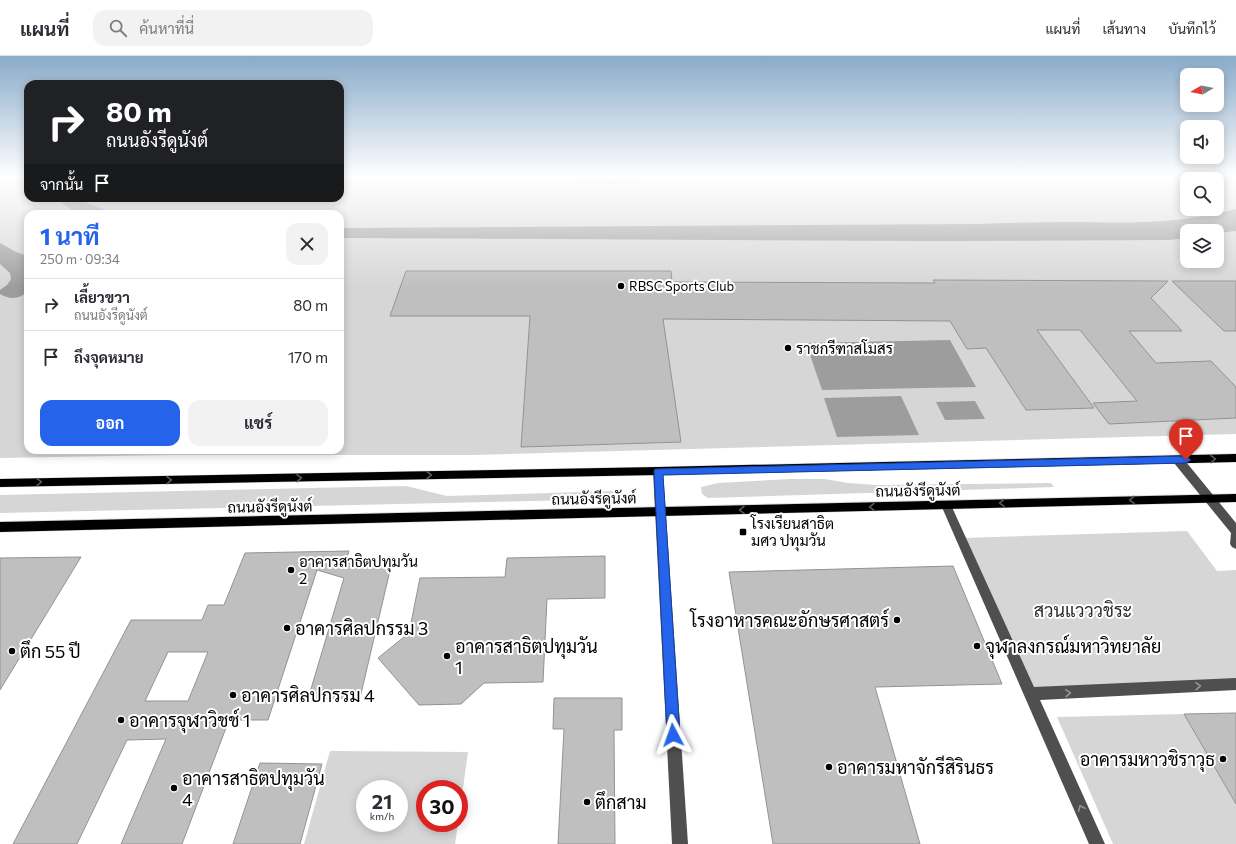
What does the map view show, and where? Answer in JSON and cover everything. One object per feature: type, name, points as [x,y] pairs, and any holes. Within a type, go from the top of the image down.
[{"type":"main road","name":"ถนนอังรีดูนังต์","points":[[0,483],[658,471],[1236,458]]},
{"type":"main road","name":"ถนนอังรีดูนังต์","points":[[0,527],[1236,498]]},
{"type":"street","points":[[1178,460],[1236,532],[1236,544]]},
{"type":"street","points":[[658,471],[662,512],[662,542],[680,844]]},
{"type":"street","points":[[946,505],[1097,844]]},
{"type":"street","points":[[1031,696],[1031,694],[1236,684]]},
{"type":"green space","name":"ราชกรีฑาสโมสร","points":[[0,214],[24,214],[24,454],[344,454],[344,214],[1180,214],[1180,216],[1224,216],[1224,214],[1236,214],[1236,434],[473,455],[172,455],[0,458]]},
{"type":"green space","points":[[790,479],[825,479],[848,483],[876,485],[1051,483],[1054,487],[708,498],[702,494],[701,487],[718,483]]},
{"type":"green space","points":[[406,486],[447,496],[616,491],[624,494],[622,499],[0,513],[0,495]]},
{"type":"green space","name":"สวนแวววชิระ","points":[[1187,531],[1217,571],[1236,570],[1236,679],[1032,688],[963,538]]},
{"type":"green space","points":[[1184,714],[1236,804],[1236,844],[1113,844],[1057,717]]},
{"type":"green space","points":[[330,751],[468,752],[464,780],[416,780],[416,832],[457,832],[455,844],[304,844]]},
{"type":"shaded area","points":[[1224,214],[1236,214],[1236,231],[1224,232],[1224,224],[1180,224],[1180,239],[1169,240],[932,241],[344,238],[344,228],[1155,222],[1206,216],[1224,216]]},
{"type":"shaded area","points":[[0,243],[24,255],[24,294],[11,298],[0,294],[0,290],[7,285],[11,279],[10,273],[0,264]]},
{"type":"shaded area","points":[[950,340],[976,387],[822,390],[806,343]]},
{"type":"shaded area","points":[[901,396],[919,435],[837,437],[824,398]]},
{"type":"shaded area","points":[[975,401],[985,419],[945,420],[936,402]]},
{"type":"building","points":[[406,271],[671,271],[672,282],[935,283],[933,280],[1168,281],[1151,298],[1182,331],[1129,331],[1156,363],[1211,361],[1236,387],[1236,418],[1109,424],[1093,403],[1137,401],[1080,330],[1037,330],[1094,408],[1026,410],[986,348],[967,349],[950,321],[663,319],[681,442],[521,447],[530,316],[390,316]]},
{"type":"building","points":[[1172,281],[1236,281],[1236,331],[1224,331]]},
{"type":"building","points":[[349,551],[345,563],[392,562],[360,698],[308,699],[344,578],[317,570],[268,720],[229,720],[182,844],[121,844],[166,739],[127,740],[77,844],[13,844],[131,620],[202,620],[208,605],[224,605],[245,553]],"holes":[[[168,652],[208,652],[188,701],[145,701]]]},
{"type":"building","points":[[605,556],[605,598],[547,599],[543,682],[484,683],[461,704],[419,705],[378,658],[409,633],[420,578],[505,577],[507,558]]},
{"type":"building","name":"ตึก 55 ปี","points":[[81,557],[0,690],[0,558]]},
{"type":"building","points":[[953,566],[1002,684],[875,687],[920,844],[773,844],[729,572]]},
{"type":"building","name":"ตึกสาม","points":[[554,698],[622,698],[622,730],[614,730],[615,844],[558,844],[564,729],[553,729]]},
{"type":"building","name":"อาคารมหาวชิราวุธ","points":[[1236,713],[1236,804],[1184,714]]},
{"type":"building","points":[[260,763],[322,764],[300,844],[233,844]]},
{"type":"place","name":"RBSC Sports Club","points":[[621,286]]},
{"type":"place","name":"ราชกรีฑาสโมสร","points":[[788,348]]},
{"type":"place","name":"โรงเรียนสาธิต มศว ปทุมวัน","points":[[743,532]]},
{"type":"place","name":"อาคารสาธิตปทุมวัน 2","points":[[291,570]]},
{"type":"place","name":"โรงอาหารคณะอักษรศาสตร์","points":[[897,620]]},
{"type":"place","name":"อาคารศิลปกรรม 3","points":[[287,628]]},
{"type":"place","name":"จุฬาลงกรณ์มหาวิทยาลัย","points":[[977,646]]},
{"type":"place","name":"ตึก 55 ปี","points":[[12,651]]},
{"type":"place","name":"อาคารสาธิตปทุมวัน 1","points":[[447,656]]},
{"type":"place","name":"อาคารศิลปกรรม 4","points":[[233,695]]},
{"type":"place","name":"อาคารจุฬาวิชช์ 1","points":[[121,720]]},
{"type":"place","name":"อาคารมหาวชิราวุธ","points":[[1223,759]]},
{"type":"place","name":"อาคารมหาจักรีสิรินธร","points":[[829,767]]},
{"type":"place","name":"อาคารสาธิตปทุมวัน 4","points":[[174,788]]},
{"type":"place","name":"ตึกสาม","points":[[587,802]]},
{"type":"route","points":[[673,735],[662,542],[662,512],[658,471],[1186,460]]}]
